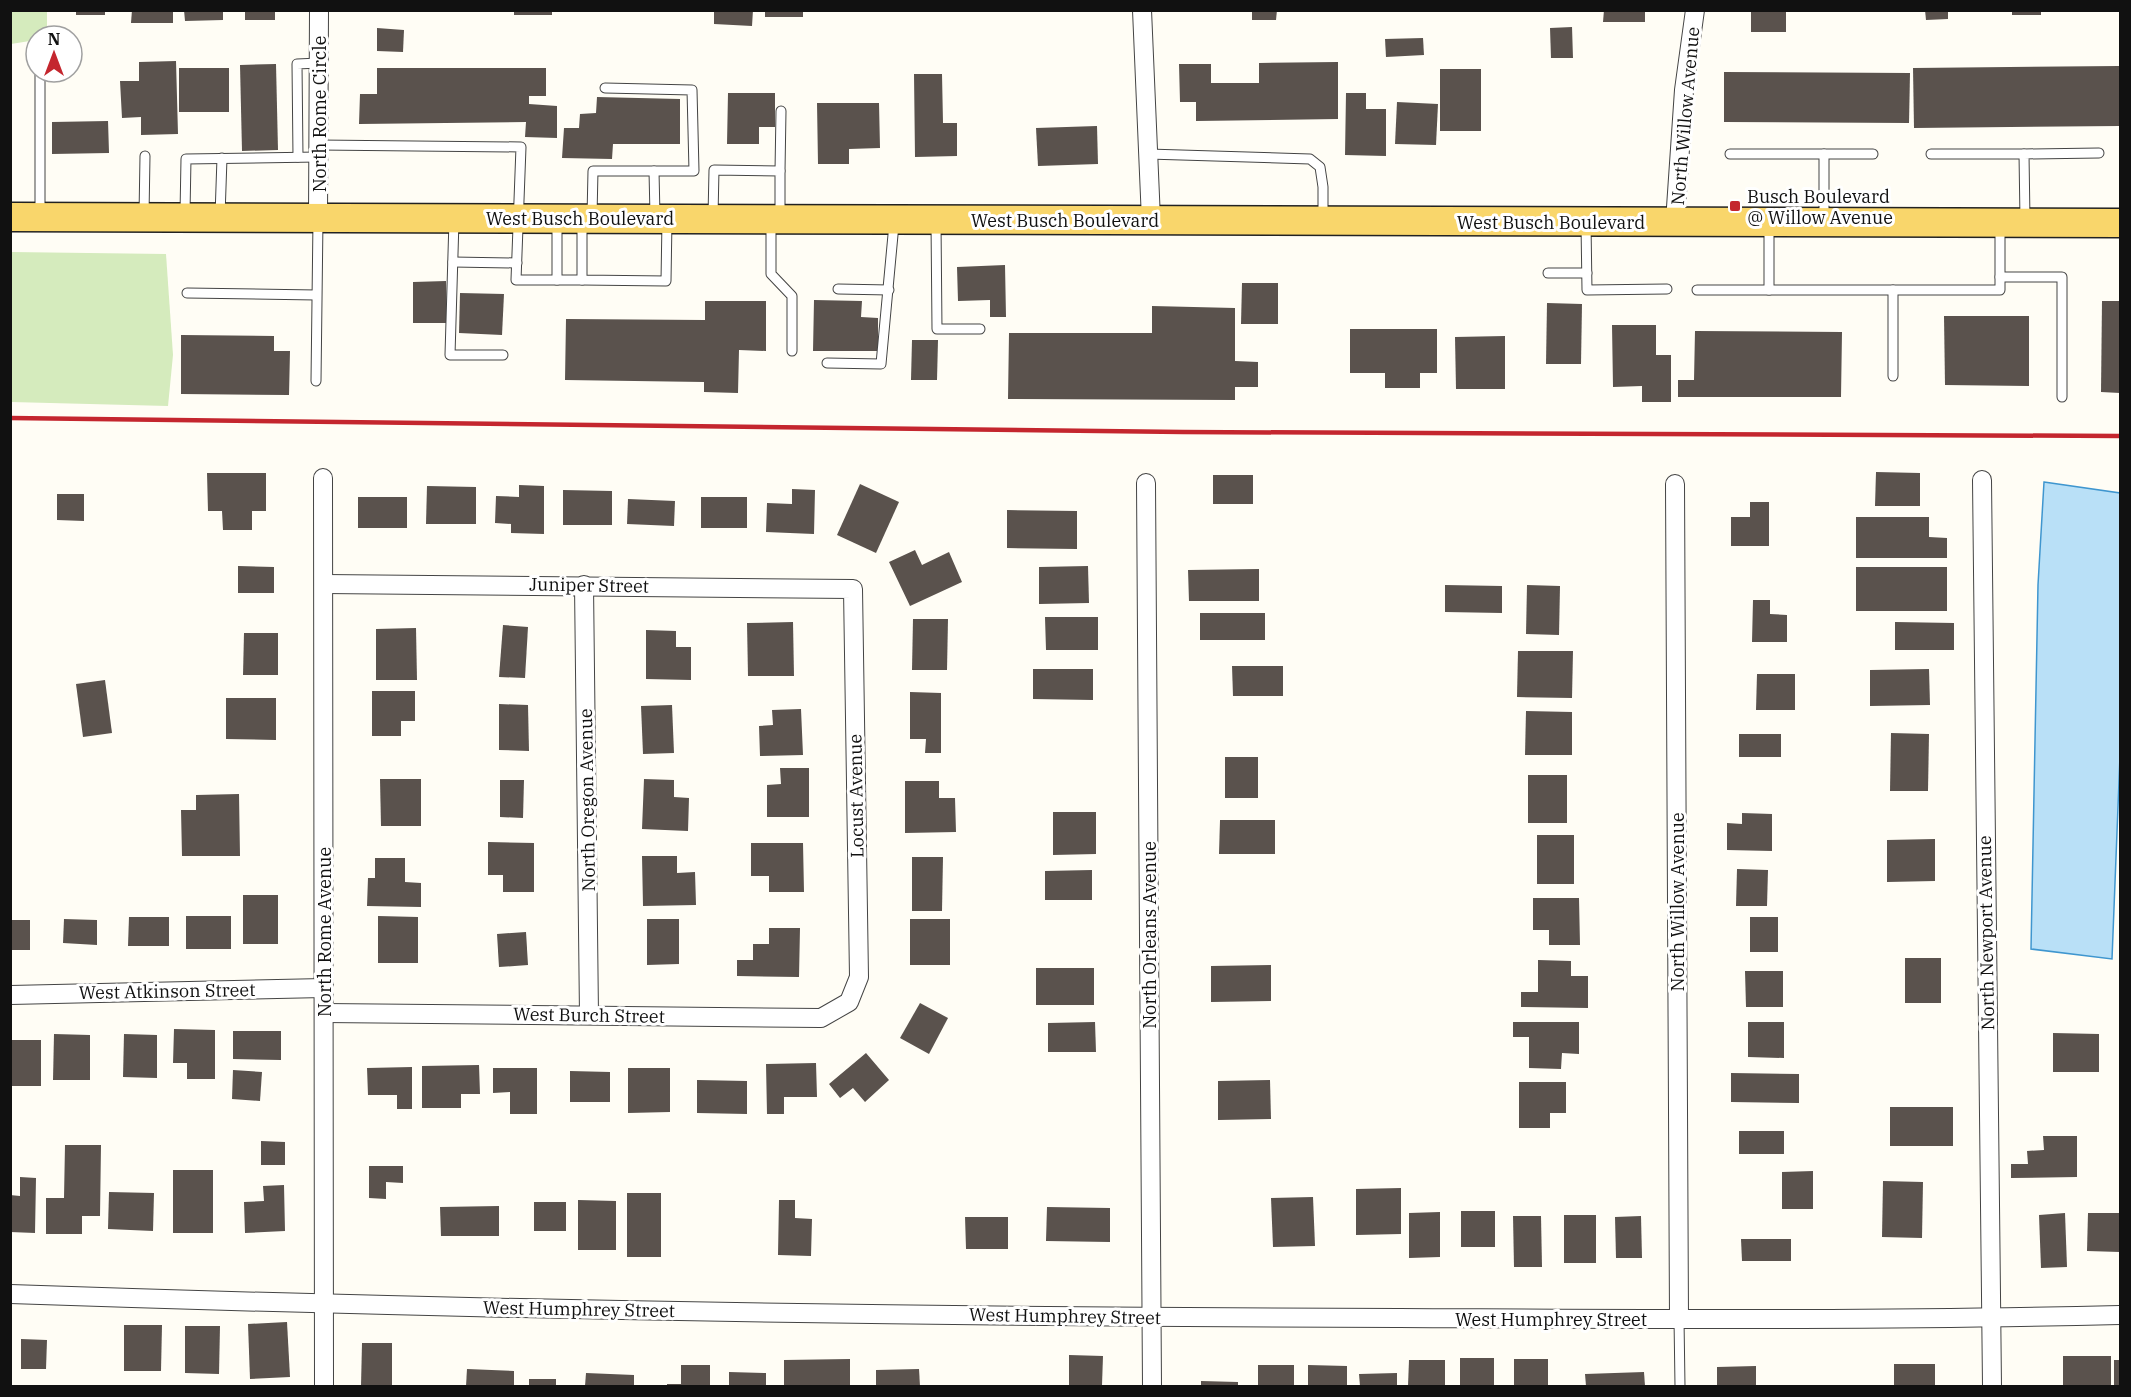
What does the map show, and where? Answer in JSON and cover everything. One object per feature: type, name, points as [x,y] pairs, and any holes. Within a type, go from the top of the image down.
[{"type":"main road","name":"West Busch Boulevard","points":[[10,218],[2121,223]]},
{"type":"street","name":"North Rome Circle","points":[[318,217],[319,10]]},
{"type":"street","points":[[1142,10],[1151,220]]},
{"type":"street","name":"North Willow Avenue","points":[[1676,222],[1684,90],[1695,10]]},
{"type":"street","name":"North Rome Avenue","points":[[323,478],[324,1386]]},
{"type":"street","name":"North Newport Avenue","points":[[1982,480],[1992,1386]]},
{"type":"street","name":"North Orleans Avenue","points":[[1146,483],[1152,1386]]},
{"type":"street","name":"North Willow Avenue","points":[[1675,484],[1679,1319]]},
{"type":"street","name":"Juniper Street","points":[[324,584],[853,589]]},
{"type":"street","name":"North Oregon Avenue","points":[[584,585],[589,1015]]},
{"type":"street","name":"Locust Avenue","points":[[849,1002],[859,977],[853,589]]},
{"type":"street","name":"West Atkinson Street","points":[[10,995],[324,988]]},
{"type":"street","name":"West Burch Street","points":[[324,1013],[821,1018],[849,1002]]},
{"type":"street","name":"West Humphrey Street","points":[[10,1294],[323,1305],[1152,1318],[1679,1319],[2121,1316]]},
{"type":"lane","points":[[298,157],[297,64],[319,63]]},
{"type":"lane","points":[[40,84],[40,217]]},
{"type":"lane","points":[[556,280],[592,171],[694,171],[692,90],[604,88]]},
{"type":"lane","points":[[781,111],[780,171],[771,274],[792,296],[792,351]]},
{"type":"lane","points":[[185,217],[186,159],[298,157],[318,151],[520,147],[516,280],[666,281],[661,218],[654,171]]},
{"type":"lane","points":[[1931,154],[2099,153]]},
{"type":"lane","points":[[1148,154],[1310,159],[1320,166],[1323,187],[1323,221]]},
{"type":"lane","points":[[1730,154],[1873,154]]},
{"type":"lane","points":[[1824,154],[1824,222]]},
{"type":"lane","points":[[1696,290],[2000,290],[2000,277],[2013,223],[2024,154]]},
{"type":"lane","points":[[144,217],[145,156]]},
{"type":"lane","points":[[220,217],[222,158]]},
{"type":"lane","points":[[714,218],[714,170],[780,171]]},
{"type":"lane","points":[[316,381],[318,217]]},
{"type":"lane","points":[[454,218],[450,355],[503,356]]},
{"type":"lane","points":[[577,218],[582,280]]},
{"type":"lane","points":[[827,363],[881,364],[894,219]]},
{"type":"lane","points":[[936,219],[937,329],[980,329]]},
{"type":"lane","points":[[1586,222],[1587,290],[1667,289]]},
{"type":"lane","points":[[1770,222],[1770,290]]},
{"type":"lane","points":[[453,262],[517,263]]},
{"type":"lane","points":[[1548,273],[1587,273]]},
{"type":"lane","points":[[2000,277],[2062,277],[2062,398]]},
{"type":"lane","points":[[838,289],[889,290]]},
{"type":"lane","points":[[1893,290],[1893,376]]},
{"type":"lane","points":[[187,293],[316,295]]},
{"type":"lane","points":[[1679,1319],[1680,1386]]},
{"type":"green space","points":[[11,10],[47,11],[47,24],[24,24],[24,42],[11,44]]},
{"type":"green space","points":[[11,252],[166,254],[173,355],[168,406],[11,402]]},
{"type":"water","points":[[2044,482],[2120,493],[2120,756],[2112,959],[2031,949],[2038,585]]},
{"type":"building","points":[[76,10],[105,10],[105,15],[76,15]]},
{"type":"building","points":[[132,10],[173,10],[173,23],[131,23]]},
{"type":"building","points":[[184,10],[223,10],[223,20],[185,21]]},
{"type":"building","points":[[245,10],[275,10],[275,20],[245,20]]},
{"type":"building","points":[[514,10],[552,10],[552,15],[514,15]]},
{"type":"building","points":[[714,10],[753,10],[752,26],[714,24]]},
{"type":"building","points":[[765,10],[803,10],[803,17],[765,17]]},
{"type":"building","points":[[1252,10],[1277,10],[1276,20],[1252,20]]},
{"type":"building","points":[[1604,10],[1645,10],[1645,22],[1603,22]]},
{"type":"building","points":[[1751,10],[1786,10],[1786,32],[1751,32]]},
{"type":"building","points":[[1925,10],[1948,10],[1948,19],[1926,20]]},
{"type":"building","points":[[2012,10],[2041,10],[2041,15],[2012,15]]},
{"type":"building","points":[[1572,27],[1573,58],[1551,58],[1550,28]]},
{"type":"building","points":[[377,28],[404,30],[403,52],[377,51]]},
{"type":"building","points":[[1423,38],[1424,55],[1386,57],[1385,39]]},
{"type":"building","points":[[176,61],[178,134],[141,135],[141,117],[122,118],[120,81],[139,81],[139,62]]},
{"type":"building","points":[[1338,62],[1338,119],[1196,121],[1196,102],[1180,102],[1179,64],[1211,64],[1211,83],[1259,83],[1259,63]]},
{"type":"building","points":[[276,64],[278,150],[242,151],[240,65]]},
{"type":"building","points":[[2119,66],[2120,126],[1914,128],[1913,68]]},
{"type":"building","points":[[179,68],[229,68],[229,112],[179,112]]},
{"type":"building","points":[[377,68],[546,68],[546,96],[529,96],[529,104],[557,106],[557,138],[525,137],[526,122],[359,124],[360,94],[377,94]]},
{"type":"building","points":[[1440,69],[1481,69],[1481,131],[1440,131]]},
{"type":"building","points":[[1724,72],[1910,73],[1909,123],[1724,122]]},
{"type":"building","points":[[914,74],[942,74],[943,123],[957,123],[957,156],[915,157]]},
{"type":"building","points":[[728,93],[775,93],[775,127],[759,127],[759,144],[727,144]]},
{"type":"building","points":[[1346,93],[1366,93],[1366,109],[1386,109],[1386,156],[1345,155]]},
{"type":"building","points":[[597,97],[680,99],[680,144],[613,144],[612,159],[562,158],[564,128],[579,128],[580,114],[596,113]]},
{"type":"building","points":[[1397,102],[1438,104],[1436,145],[1395,144]]},
{"type":"building","points":[[817,103],[879,103],[880,148],[849,149],[849,164],[818,164]]},
{"type":"building","points":[[108,121],[109,153],[52,154],[52,122]]},
{"type":"building","points":[[1097,126],[1098,164],[1038,166],[1036,128]]},
{"type":"building","points":[[1005,265],[1006,317],[990,317],[990,300],[958,301],[957,267]]},
{"type":"building","points":[[446,281],[447,323],[413,323],[413,282]]},
{"type":"building","points":[[1242,283],[1278,283],[1278,324],[1241,324]]},
{"type":"building","points":[[460,293],[504,294],[502,335],[459,333]]},
{"type":"building","points":[[814,300],[862,301],[861,317],[878,318],[878,351],[813,351]]},
{"type":"building","points":[[705,301],[766,301],[766,351],[739,350],[738,393],[704,392],[704,382],[565,380],[566,319],[705,320]]},
{"type":"building","points":[[2102,301],[2120,301],[2120,393],[2101,392]]},
{"type":"building","points":[[1547,303],[1582,304],[1581,364],[1546,364]]},
{"type":"building","points":[[1152,306],[1235,308],[1235,361],[1258,362],[1258,387],[1235,387],[1235,400],[1008,399],[1009,333],[1152,333]]},
{"type":"building","points":[[1944,316],[2029,316],[2029,386],[1945,385]]},
{"type":"building","points":[[1612,325],[1656,325],[1656,355],[1671,355],[1671,402],[1642,402],[1642,386],[1613,387]]},
{"type":"building","points":[[1350,329],[1437,329],[1437,373],[1420,373],[1420,388],[1385,388],[1385,373],[1350,373]]},
{"type":"building","points":[[1695,331],[1842,332],[1841,397],[1678,397],[1678,380],[1694,380]]},
{"type":"building","points":[[181,335],[274,336],[274,351],[290,351],[289,395],[181,394]]},
{"type":"building","points":[[1505,336],[1505,389],[1456,389],[1455,337]]},
{"type":"building","points":[[912,340],[938,340],[937,380],[911,380]]},
{"type":"building","points":[[1876,472],[1920,473],[1920,506],[1875,506]]},
{"type":"building","points":[[207,473],[266,473],[266,511],[252,511],[252,530],[223,530],[222,511],[208,511]]},
{"type":"building","points":[[1213,475],[1253,475],[1253,504],[1213,504]]},
{"type":"building","points":[[860,484],[899,502],[876,553],[837,535]]},
{"type":"building","points":[[519,485],[544,486],[544,534],[511,533],[511,524],[495,523],[496,496],[519,497]]},
{"type":"building","points":[[427,486],[476,487],[476,524],[426,524]]},
{"type":"building","points":[[792,489],[815,490],[814,534],[766,532],[767,503],[792,504]]},
{"type":"building","points":[[563,490],[612,491],[612,525],[563,525]]},
{"type":"building","points":[[57,494],[84,494],[84,521],[57,520]]},
{"type":"building","points":[[358,497],[407,497],[407,528],[358,528]]},
{"type":"building","points":[[701,497],[747,497],[747,528],[701,528]]},
{"type":"building","points":[[628,499],[675,501],[674,526],[627,524]]},
{"type":"building","points":[[1750,502],[1769,502],[1769,546],[1731,546],[1731,517],[1750,517]]},
{"type":"building","points":[[1007,510],[1077,511],[1077,549],[1007,548]]},
{"type":"building","points":[[1856,517],[1929,517],[1929,537],[1947,538],[1947,558],[1856,558]]},
{"type":"building","points":[[915,550],[922,565],[949,552],[962,582],[910,606],[889,562]]},
{"type":"building","points":[[238,566],[274,567],[274,593],[238,593]]},
{"type":"building","points":[[1088,566],[1089,603],[1039,604],[1039,567]]},
{"type":"building","points":[[1856,567],[1947,567],[1947,611],[1856,611]]},
{"type":"building","points":[[1259,569],[1259,601],[1189,601],[1188,570]]},
{"type":"building","points":[[1445,585],[1502,586],[1502,613],[1445,612]]},
{"type":"building","points":[[1527,585],[1560,586],[1559,635],[1526,634]]},
{"type":"building","points":[[1753,600],[1770,600],[1770,614],[1787,615],[1787,642],[1752,642]]},
{"type":"building","points":[[1200,613],[1265,613],[1265,640],[1200,640]]},
{"type":"building","points":[[1045,617],[1098,617],[1098,650],[1046,650]]},
{"type":"building","points":[[913,619],[948,619],[947,670],[912,670]]},
{"type":"building","points":[[793,622],[794,676],[748,676],[747,623]]},
{"type":"building","points":[[1895,622],[1954,623],[1954,650],[1895,650]]},
{"type":"building","points":[[503,625],[528,627],[525,678],[499,677]]},
{"type":"building","points":[[416,628],[417,680],[376,680],[376,629]]},
{"type":"building","points":[[646,630],[676,631],[676,647],[691,647],[691,680],[646,679]]},
{"type":"building","points":[[244,633],[278,633],[278,675],[243,675]]},
{"type":"building","points":[[1518,651],[1573,651],[1572,698],[1517,697]]},
{"type":"building","points":[[1232,666],[1283,666],[1283,696],[1233,696]]},
{"type":"building","points":[[1033,669],[1093,669],[1093,700],[1033,699]]},
{"type":"building","points":[[1929,669],[1930,705],[1870,706],[1870,670]]},
{"type":"building","points":[[1757,674],[1795,674],[1795,710],[1756,710]]},
{"type":"building","points":[[105,680],[112,733],[83,737],[76,684]]},
{"type":"building","points":[[372,691],[415,691],[415,721],[401,721],[401,736],[372,736]]},
{"type":"building","points":[[910,692],[941,693],[941,753],[925,753],[926,739],[910,739]]},
{"type":"building","points":[[226,698],[276,698],[276,740],[226,739]]},
{"type":"building","points":[[499,704],[528,705],[529,751],[499,750]]},
{"type":"building","points":[[672,705],[674,753],[643,754],[641,706]]},
{"type":"building","points":[[801,709],[803,755],[760,756],[759,726],[773,725],[772,710]]},
{"type":"building","points":[[1526,711],[1572,712],[1572,755],[1525,755]]},
{"type":"building","points":[[1891,733],[1929,734],[1928,791],[1890,791]]},
{"type":"building","points":[[1739,734],[1781,734],[1781,757],[1739,757]]},
{"type":"building","points":[[1225,757],[1258,757],[1258,798],[1225,798]]},
{"type":"building","points":[[780,768],[809,768],[809,817],[767,817],[767,785],[781,784]]},
{"type":"building","points":[[1528,775],[1567,775],[1567,823],[1528,823]]},
{"type":"building","points":[[380,779],[421,779],[421,826],[381,826]]},
{"type":"building","points":[[644,779],[674,780],[674,797],[689,798],[688,831],[642,829]]},
{"type":"building","points":[[500,780],[524,780],[523,818],[500,817]]},
{"type":"building","points":[[905,781],[939,781],[939,798],[955,798],[956,832],[905,833]]},
{"type":"building","points":[[239,794],[240,856],[182,856],[181,810],[196,810],[196,795]]},
{"type":"building","points":[[1053,812],[1096,812],[1096,854],[1053,855]]},
{"type":"building","points":[[1742,813],[1772,814],[1772,851],[1727,850],[1727,823],[1742,824]]},
{"type":"building","points":[[1220,820],[1275,820],[1275,854],[1219,854]]},
{"type":"building","points":[[1537,835],[1574,835],[1574,884],[1537,884]]},
{"type":"building","points":[[1935,839],[1935,881],[1887,882],[1887,840]]},
{"type":"building","points":[[488,842],[534,843],[534,892],[503,892],[503,875],[488,875]]},
{"type":"building","points":[[751,843],[803,843],[804,892],[769,892],[769,876],[751,876]]},
{"type":"building","points":[[642,856],[677,856],[677,873],[695,872],[696,905],[643,906]]},
{"type":"building","points":[[912,857],[943,857],[942,911],[912,911]]},
{"type":"building","points":[[375,858],[405,858],[405,882],[421,883],[421,907],[367,906],[368,878],[375,878]]},
{"type":"building","points":[[1737,869],[1768,870],[1767,906],[1736,906]]},
{"type":"building","points":[[1092,870],[1092,900],[1045,900],[1045,871]]},
{"type":"building","points":[[243,895],[278,895],[278,944],[243,944]]},
{"type":"building","points":[[1533,898],[1579,898],[1580,945],[1549,945],[1549,930],[1533,930]]},
{"type":"building","points":[[186,916],[231,916],[231,949],[186,949]]},
{"type":"building","points":[[378,916],[418,917],[418,963],[378,963]]},
{"type":"building","points":[[129,917],[169,917],[169,946],[128,946]]},
{"type":"building","points":[[1750,917],[1778,917],[1778,952],[1750,952]]},
{"type":"building","points":[[64,919],[97,920],[97,945],[63,943]]},
{"type":"building","points":[[647,919],[679,919],[679,964],[647,965]]},
{"type":"building","points":[[910,919],[950,919],[950,965],[910,965]]},
{"type":"building","points":[[10,920],[30,920],[30,950],[10,950]]},
{"type":"building","points":[[769,928],[800,928],[799,977],[737,976],[737,960],[753,960],[753,944],[769,944]]},
{"type":"building","points":[[526,932],[528,965],[499,967],[497,934]]},
{"type":"building","points":[[1905,958],[1941,958],[1941,1003],[1905,1003]]},
{"type":"building","points":[[1538,960],[1571,961],[1571,976],[1588,976],[1588,1008],[1521,1007],[1521,992],[1538,992]]},
{"type":"building","points":[[1271,965],[1271,1001],[1211,1002],[1211,966]]},
{"type":"building","points":[[1036,968],[1094,968],[1094,1005],[1036,1005]]},
{"type":"building","points":[[1745,971],[1783,971],[1783,1007],[1746,1007]]},
{"type":"building","points":[[920,1003],[948,1018],[929,1054],[900,1038]]},
{"type":"building","points":[[1095,1022],[1096,1052],[1048,1052],[1048,1023]]},
{"type":"building","points":[[1513,1022],[1579,1022],[1579,1054],[1562,1053],[1561,1069],[1529,1068],[1529,1037],[1513,1037]]},
{"type":"building","points":[[1748,1022],[1784,1022],[1784,1058],[1748,1057]]},
{"type":"building","points":[[174,1029],[215,1030],[215,1079],[187,1079],[187,1063],[173,1063]]},
{"type":"building","points":[[233,1031],[281,1031],[281,1060],[233,1059]]},
{"type":"building","points":[[2053,1033],[2099,1034],[2099,1072],[2053,1072]]},
{"type":"building","points":[[54,1034],[90,1035],[90,1080],[53,1080]]},
{"type":"building","points":[[124,1034],[157,1035],[157,1078],[123,1077]]},
{"type":"building","points":[[10,1040],[41,1040],[41,1086],[10,1086]]},
{"type":"building","points":[[866,1053],[889,1080],[865,1102],[853,1088],[840,1098],[829,1084]]},
{"type":"building","points":[[816,1063],[817,1097],[784,1097],[784,1114],[767,1114],[766,1064]]},
{"type":"building","points":[[479,1065],[480,1094],[461,1094],[461,1108],[422,1108],[422,1066]]},
{"type":"building","points":[[412,1067],[412,1109],[397,1109],[397,1095],[368,1095],[367,1068]]},
{"type":"building","points":[[493,1068],[537,1068],[537,1114],[510,1114],[510,1092],[493,1093]]},
{"type":"building","points":[[628,1068],[670,1068],[670,1112],[628,1113]]},
{"type":"building","points":[[233,1070],[262,1072],[260,1101],[232,1099]]},
{"type":"building","points":[[570,1071],[610,1072],[610,1102],[570,1102]]},
{"type":"building","points":[[1731,1073],[1799,1074],[1799,1103],[1731,1102]]},
{"type":"building","points":[[697,1080],[747,1081],[747,1114],[697,1113]]},
{"type":"building","points":[[1270,1080],[1271,1119],[1218,1120],[1218,1081]]},
{"type":"building","points":[[1519,1082],[1566,1082],[1566,1113],[1550,1113],[1550,1128],[1519,1128]]},
{"type":"building","points":[[1890,1107],[1953,1107],[1953,1146],[1890,1146]]},
{"type":"building","points":[[1739,1131],[1784,1131],[1784,1154],[1739,1154]]},
{"type":"building","points":[[2043,1136],[2077,1136],[2077,1177],[2011,1178],[2011,1164],[2028,1164],[2027,1151],[2044,1150]]},
{"type":"building","points":[[261,1141],[285,1142],[285,1165],[261,1165]]},
{"type":"building","points":[[65,1145],[101,1145],[100,1216],[82,1216],[82,1234],[46,1234],[46,1198],[64,1198]]},
{"type":"building","points":[[369,1166],[403,1166],[403,1183],[386,1182],[386,1199],[369,1198]]},
{"type":"building","points":[[173,1170],[213,1170],[213,1233],[173,1233]]},
{"type":"building","points":[[1813,1171],[1813,1209],[1782,1209],[1782,1172]]},
{"type":"building","points":[[20,1177],[36,1178],[35,1233],[10,1232],[10,1195],[20,1196]]},
{"type":"building","points":[[1883,1181],[1923,1182],[1922,1238],[1882,1237]]},
{"type":"building","points":[[284,1185],[285,1231],[245,1233],[244,1202],[264,1201],[263,1186]]},
{"type":"building","points":[[1401,1188],[1401,1234],[1356,1235],[1356,1189]]},
{"type":"building","points":[[109,1192],[154,1193],[153,1231],[108,1229]]},
{"type":"building","points":[[627,1193],[661,1193],[661,1257],[627,1257]]},
{"type":"building","points":[[1313,1197],[1315,1246],[1273,1247],[1271,1198]]},
{"type":"building","points":[[578,1200],[616,1201],[616,1250],[578,1250]]},
{"type":"building","points":[[779,1200],[795,1200],[795,1218],[812,1219],[811,1256],[778,1255]]},
{"type":"building","points":[[534,1202],[566,1202],[566,1231],[534,1231]]},
{"type":"building","points":[[499,1206],[499,1236],[441,1236],[440,1207]]},
{"type":"building","points":[[1047,1207],[1110,1208],[1110,1242],[1046,1241]]},
{"type":"building","points":[[1461,1211],[1495,1211],[1495,1247],[1461,1247]]},
{"type":"building","points":[[1440,1212],[1440,1257],[1409,1258],[1409,1213]]},
{"type":"building","points":[[2065,1213],[2067,1267],[2041,1268],[2039,1215]]},
{"type":"building","points":[[2088,1213],[2120,1213],[2120,1252],[2087,1251]]},
{"type":"building","points":[[1564,1215],[1596,1215],[1596,1263],[1564,1263]]},
{"type":"building","points":[[1513,1216],[1541,1216],[1542,1267],[1514,1267]]},
{"type":"building","points":[[1641,1216],[1642,1258],[1616,1258],[1615,1217]]},
{"type":"building","points":[[965,1217],[1008,1217],[1008,1249],[966,1249]]},
{"type":"building","points":[[1741,1239],[1791,1239],[1791,1261],[1742,1261]]},
{"type":"building","points":[[287,1322],[290,1377],[250,1379],[248,1324]]},
{"type":"building","points":[[124,1325],[162,1325],[161,1371],[124,1371]]},
{"type":"building","points":[[185,1326],[220,1326],[219,1374],[185,1373]]},
{"type":"building","points":[[21,1339],[47,1340],[46,1369],[21,1369]]},
{"type":"building","points":[[362,1343],[392,1343],[392,1386],[361,1386]]},
{"type":"building","points":[[1069,1355],[1103,1356],[1102,1385],[1069,1386]]},
{"type":"building","points":[[2063,1356],[2111,1356],[2111,1386],[2063,1386]]},
{"type":"building","points":[[1460,1358],[1494,1358],[1494,1386],[1460,1386]]},
{"type":"building","points":[[850,1359],[850,1386],[784,1386],[784,1360]]},
{"type":"building","points":[[1514,1359],[1548,1359],[1548,1386],[1514,1386]]},
{"type":"building","points":[[1409,1360],[1445,1360],[1445,1386],[1408,1386]]},
{"type":"building","points":[[2114,1360],[2120,1360],[2120,1386],[2114,1386]]},
{"type":"building","points":[[1894,1364],[1935,1364],[1935,1386],[1894,1386]]},
{"type":"building","points":[[681,1365],[710,1365],[710,1386],[667,1386],[667,1384],[681,1384]]},
{"type":"building","points":[[1258,1365],[1294,1365],[1294,1386],[1258,1386]]},
{"type":"building","points":[[1308,1365],[1347,1366],[1347,1386],[1308,1386]]},
{"type":"building","points":[[1756,1366],[1756,1386],[1717,1386],[1717,1367]]},
{"type":"building","points":[[467,1369],[514,1371],[514,1386],[466,1386]]},
{"type":"building","points":[[919,1369],[920,1386],[876,1386],[876,1370]]},
{"type":"building","points":[[729,1372],[766,1373],[766,1386],[729,1386]]},
{"type":"building","points":[[1644,1372],[1645,1386],[1586,1386],[1585,1374]]},
{"type":"building","points":[[586,1373],[634,1375],[634,1386],[585,1386]]},
{"type":"building","points":[[1397,1373],[1397,1386],[1360,1386],[1359,1374]]},
{"type":"building","points":[[529,1379],[556,1379],[556,1386],[529,1386]]},
{"type":"building","points":[[1201,1381],[1238,1382],[1238,1386],[1201,1386]]},
{"type":"railway","points":[[10,418],[1183,432],[2120,436]]},
{"type":"place","name":"Busch Boulevard @ Willow Avenue","points":[[1735,206]]}]
